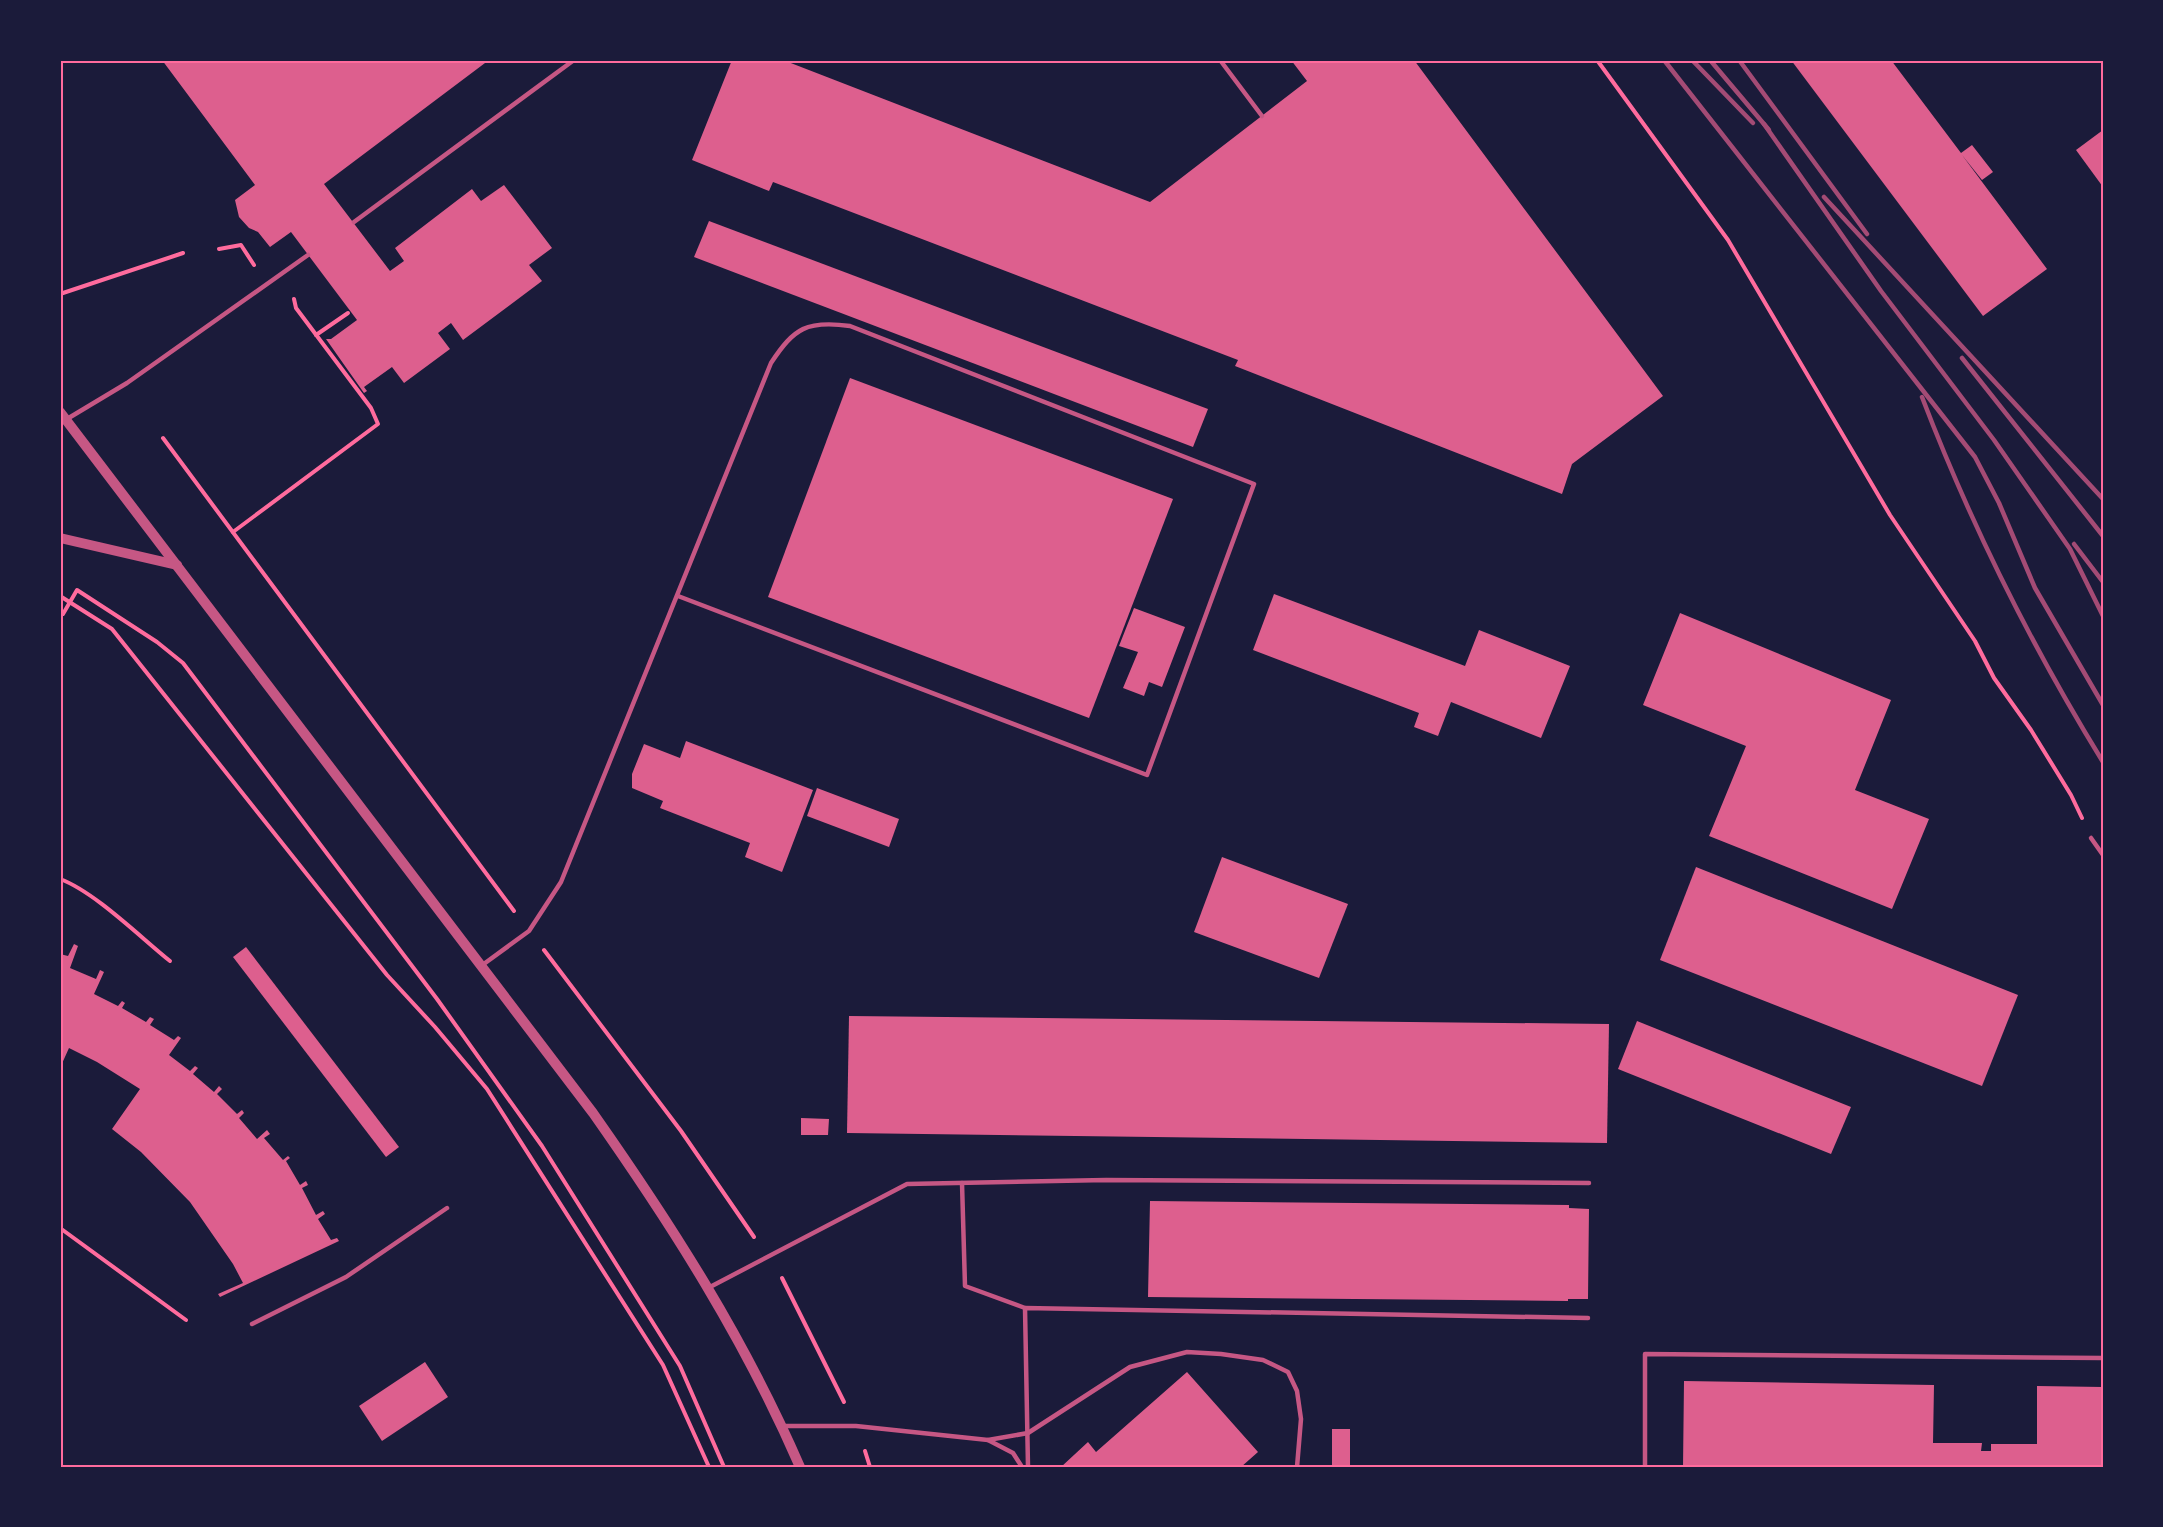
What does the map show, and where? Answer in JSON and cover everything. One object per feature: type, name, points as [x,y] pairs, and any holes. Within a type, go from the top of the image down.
[{"type":"street","points":[[62,419],[177,565],[593,1113],[656,1203],[710,1287],[783,1426],[800,1467]]},
{"type":"street","points":[[60,538],[177,565]]},
{"type":"lane","points":[[354,222],[574,60]]},
{"type":"lane","points":[[1220,60],[1262,116]]},
{"type":"lane","points":[[62,419],[127,383],[308,255]]},
{"type":"lane","points":[[481,966],[529,931],[561,882],[771,363],[786,340],[801,328],[824,322],[849,326],[1254,484],[1147,775],[678,596]]},
{"type":"lane","points":[[2091,838],[2103,855]]},
{"type":"lane","points":[[710,1287],[907,1184],[1118,1180],[1590,1184]]},
{"type":"lane","points":[[962,1183],[964,1286],[1026,1308],[1588,1318]]},
{"type":"lane","points":[[252,1324],[345,1277],[447,1208]]},
{"type":"lane","points":[[1026,1308],[1028,1467]]},
{"type":"lane","points":[[783,1426],[856,1426],[988,1440],[1029,1433],[1130,1367],[1187,1352],[1221,1354],[1263,1359],[1288,1372],[1297,1391],[1301,1419],[1297,1467]]},
{"type":"lane","points":[[1645,1467],[1645,1354],[2103,1358]]},
{"type":"lane","points":[[988,1440],[1012,1453],[1022,1467]]},
{"type":"path","points":[[1597,60],[1728,240],[1890,515],[1975,641],[1994,678],[2031,730],[2071,795],[2091,838]]},
{"type":"path","points":[[219,249],[242,245],[256,269]]},
{"type":"path","points":[[60,294],[183,253]]},
{"type":"path","points":[[233,532],[378,424],[371,408],[296,308],[294,299]]},
{"type":"path","points":[[316,335],[348,312]]},
{"type":"path","points":[[60,611],[63,614],[76,590],[157,642],[183,663],[436,999],[542,1146],[680,1366],[724,1467]]},
{"type":"path","points":[[60,596],[112,628],[387,975],[487,1089],[663,1365],[709,1467]]},
{"type":"path","points":[[60,879],[70,883],[99,904],[170,961]]},
{"type":"path","points":[[60,1228],[186,1320]]},
{"type":"building","points":[[162,60],[489,60],[324,184],[390,271],[404,261],[395,248],[472,189],[481,201],[504,185],[552,248],[529,265],[542,281],[463,340],[451,323],[438,333],[450,349],[404,383],[392,367],[364,387],[367,391],[364,393],[326,339],[331,339],[357,320],[291,232],[270,247],[258,232],[249,228],[239,217],[235,200],[255,185]]},
{"type":"building","points":[[732,60],[783,60],[1150,202],[1307,81],[1291,60],[1414,60],[1663,396],[1572,464],[1562,494],[1235,366],[1238,360],[773,182],[769,191],[692,160]]},
{"type":"building","points":[[1791,60],[1891,60],[1961,153],[1972,145],[1993,172],[1982,180],[1962,155],[2047,269],[1983,316]]},
{"type":"building","points":[[2103,130],[2103,187],[2076,150]]},
{"type":"building","points":[[709,221],[1208,409],[1193,447],[694,257]]},
{"type":"building","points":[[850,378],[1173,499],[1089,718],[768,597]]},
{"type":"building","points":[[1274,594],[1465,666],[1479,630],[1570,666],[1541,738],[1451,702],[1438,736],[1414,727],[1419,713],[1253,650]]},
{"type":"building","points":[[1134,608],[1185,627],[1162,687],[1149,682],[1144,696],[1123,688],[1138,652],[1119,646]]},
{"type":"building","points":[[1680,613],[1891,700],[1855,790],[1929,819],[1892,909],[1709,836],[1746,746],[1643,705]]},
{"type":"building","points":[[686,741],[813,790],[782,872],[745,857],[750,843],[660,808],[663,801],[632,788],[632,774],[644,744],[680,758]]},
{"type":"building","points":[[817,788],[899,819],[889,847],[807,816]]},
{"type":"building","points":[[1222,857],[1348,904],[1319,978],[1194,932]]},
{"type":"building","points":[[1696,867],[2018,995],[1982,1086],[1660,960]]},
{"type":"building","points":[[74,944],[78,946],[70,968],[96,979],[100,970],[104,972],[94,994],[118,1006],[122,1001],[125,1003],[122,1008],[146,1022],[150,1017],[154,1019],[150,1025],[174,1040],[178,1036],[181,1038],[169,1055],[190,1071],[195,1066],[198,1068],[193,1074],[214,1092],[219,1086],[222,1089],[217,1094],[237,1114],[242,1110],[244,1113],[239,1118],[257,1139],[267,1130],[270,1134],[264,1138],[283,1160],[288,1156],[290,1158],[286,1161],[300,1185],[306,1181],[308,1185],[302,1188],[316,1215],[323,1211],[325,1214],[318,1219],[331,1240],[337,1238],[339,1241],[220,1297],[218,1294],[243,1283],[233,1264],[190,1202],[141,1152],[112,1129],[140,1089],[97,1062],[69,1048],[60,1068],[60,954],[68,956]]},
{"type":"building","points":[[246,947],[399,1147],[386,1157],[233,957]]},
{"type":"building","points":[[849,1016],[1609,1024],[1607,1143],[847,1133]]},
{"type":"building","points":[[1637,1021],[1851,1107],[1831,1154],[1618,1069]]},
{"type":"building","points":[[801,1118],[829,1119],[828,1135],[801,1135]]},
{"type":"building","points":[[1150,1201],[1569,1205],[1569,1208],[1589,1209],[1588,1299],[1568,1299],[1568,1301],[1148,1297]]},
{"type":"building","points":[[425,1362],[448,1397],[382,1441],[359,1406]]},
{"type":"building","points":[[1187,1372],[1258,1452],[1241,1467],[1061,1467],[1088,1442],[1096,1452]]},
{"type":"building","points":[[1684,1381],[1934,1385],[1933,1443],[1982,1443],[1981,1451],[1991,1451],[1991,1444],[2037,1444],[2037,1386],[2103,1387],[2103,1467],[1683,1467]]},
{"type":"building","points":[[1332,1429],[1350,1429],[1350,1465],[1332,1465]]},
{"type":"railway","points":[[1664,60],[1975,457],[1999,503],[2035,588],[2103,705]]},
{"type":"railway","points":[[1692,60],[1753,123]]},
{"type":"railway","points":[[1710,60],[1769,130]]},
{"type":"railway","points":[[1739,60],[1867,234]]},
{"type":"railway","points":[[1764,124],[1881,291],[1994,440],[2070,549],[2103,616]]},
{"type":"railway","points":[[1824,197],[2103,499]]},
{"type":"railway","points":[[1962,358],[2103,536]]},
{"type":"railway","points":[[1922,397],[1961,492],[2004,584],[2051,674],[2103,762]]},
{"type":"railway","points":[[2074,544],[2103,582]]}]
